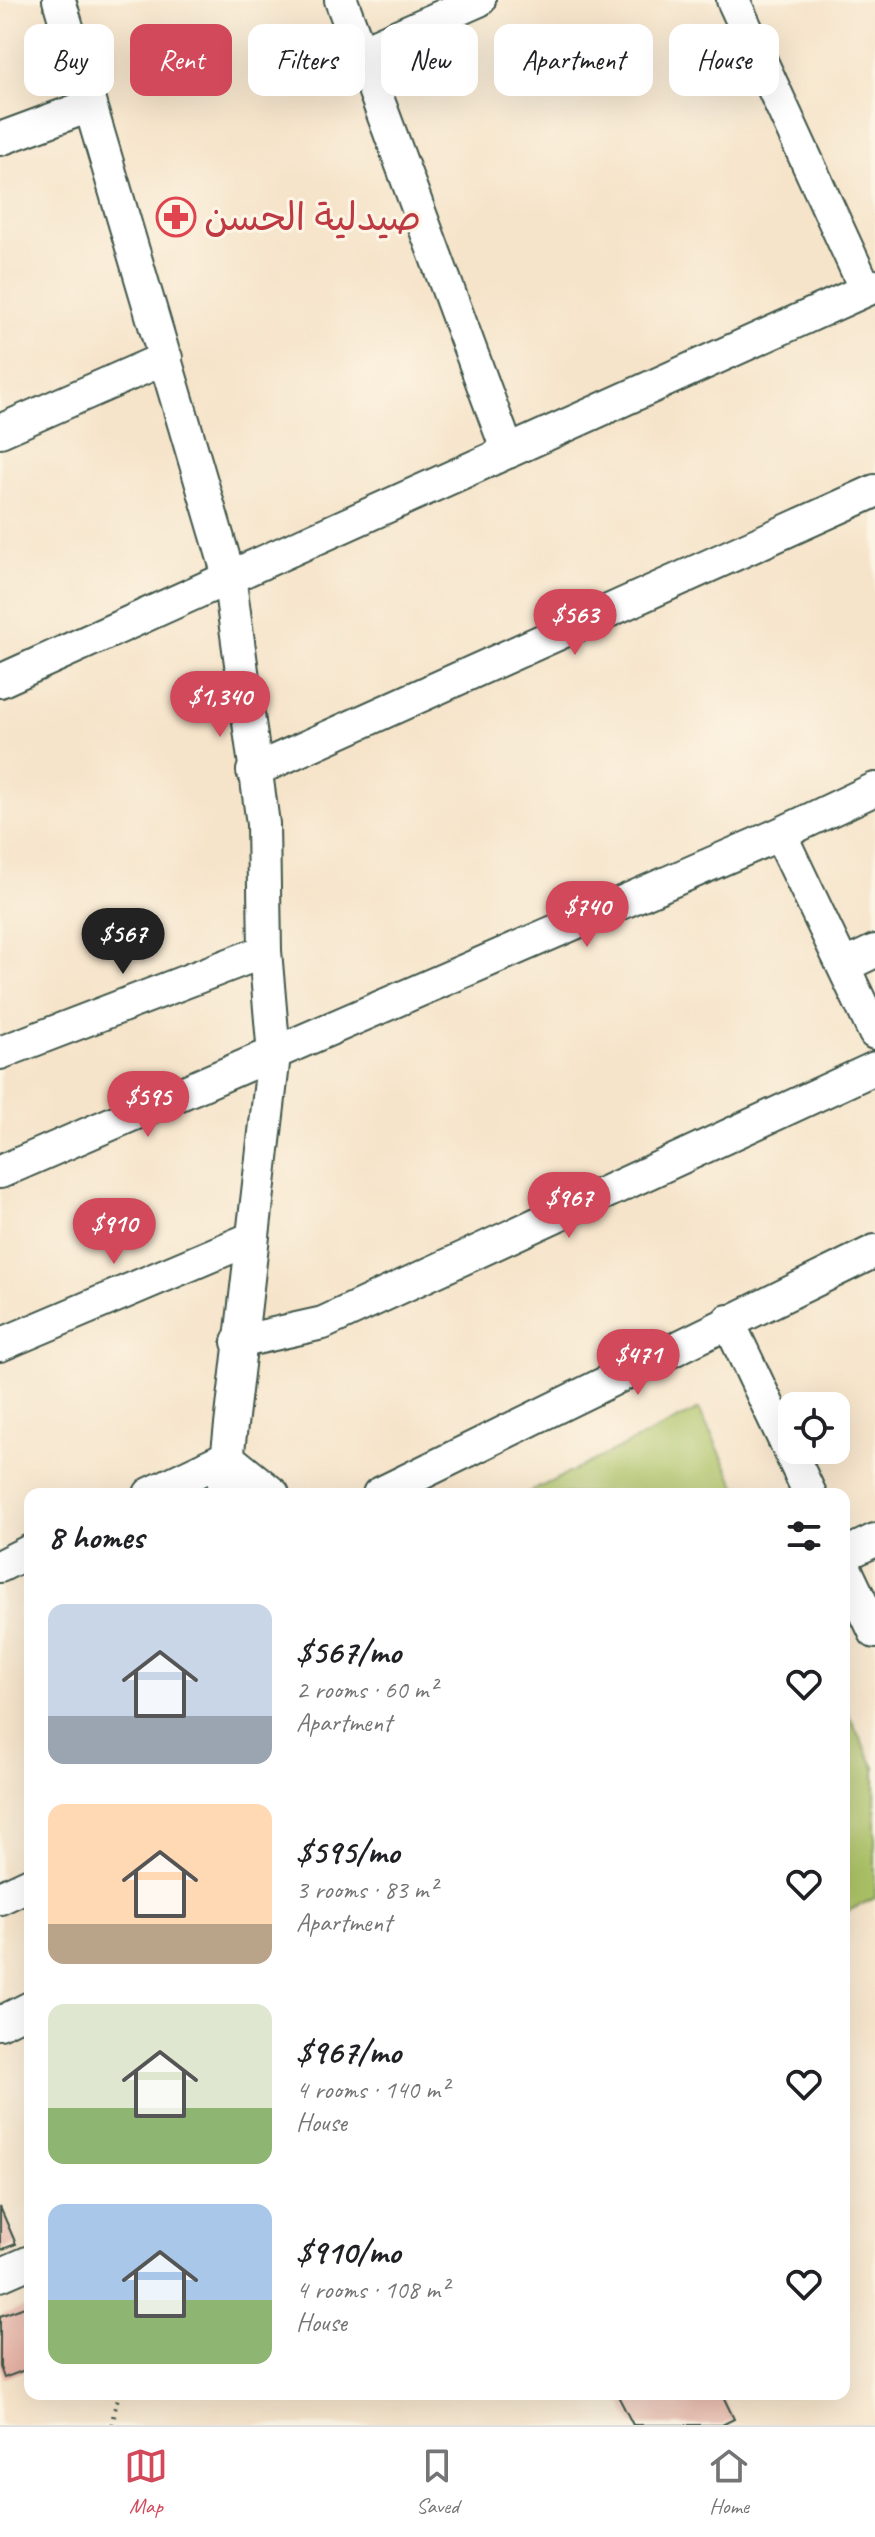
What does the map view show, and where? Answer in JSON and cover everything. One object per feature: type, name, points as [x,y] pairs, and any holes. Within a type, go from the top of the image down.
[{"type":"street","points":[[59,0],[229,576],[253,771],[263,824],[265,951],[274,1055],[238,1342],[224,1488]]},
{"type":"street","points":[[341,0],[350,24]]},
{"type":"street","points":[[365,50],[479,0]]},
{"type":"street","points":[[0,681],[870,288],[733,0]]},
{"type":"street","points":[[365,63],[508,452]]},
{"type":"street","points":[[0,139],[89,106]]},
{"type":"street","points":[[0,431],[166,358]]},
{"type":"street","points":[[253,771],[875,491]]},
{"type":"street","points":[[0,1172],[780,834],[875,789]]},
{"type":"street","points":[[780,834],[846,965],[875,1033]]},
{"type":"street","points":[[0,1053],[265,951]]},
{"type":"street","points":[[846,965],[875,951]]},
{"type":"street","points":[[238,1342],[323,1323],[875,1068]]},
{"type":"street","points":[[0,1345],[250,1239]]},
{"type":"street","points":[[391,1488],[875,1251]]},
{"type":"street","points":[[728,1321],[807,1488]]},
{"type":"street","points":[[162,1488],[227,1457]]},
{"type":"street","points":[[227,1457],[266,1488]]},
{"type":"street","points":[[850,1552],[875,1540]]},
{"type":"street","points":[[0,1566],[24,1554]]},
{"type":"street","points":[[850,1579],[875,1632]]},
{"type":"street","points":[[0,1898],[24,1887]]},
{"type":"street","points":[[0,2023],[24,2011]]},
{"type":"street","points":[[0,2275],[24,2265]]},
{"type":"path","points":[[112,2425],[117,2400]]},
{"type":"green space","points":[[699,1409],[737,1488],[538,1488]]},
{"type":"green space","points":[[850,1717],[875,1768],[875,1898],[850,1910]]},
{"type":"building","points":[[0,2207],[16,2244],[0,2250]]},
{"type":"building","points":[[24,2307],[24,2370],[4,2378],[0,2367],[0,2316]]},
{"type":"building","points":[[620,2400],[725,2400],[734,2419],[722,2425],[633,2425]]},
{"type":"place","name":"صيدلية الحسن","points":[[176,217]]}]
